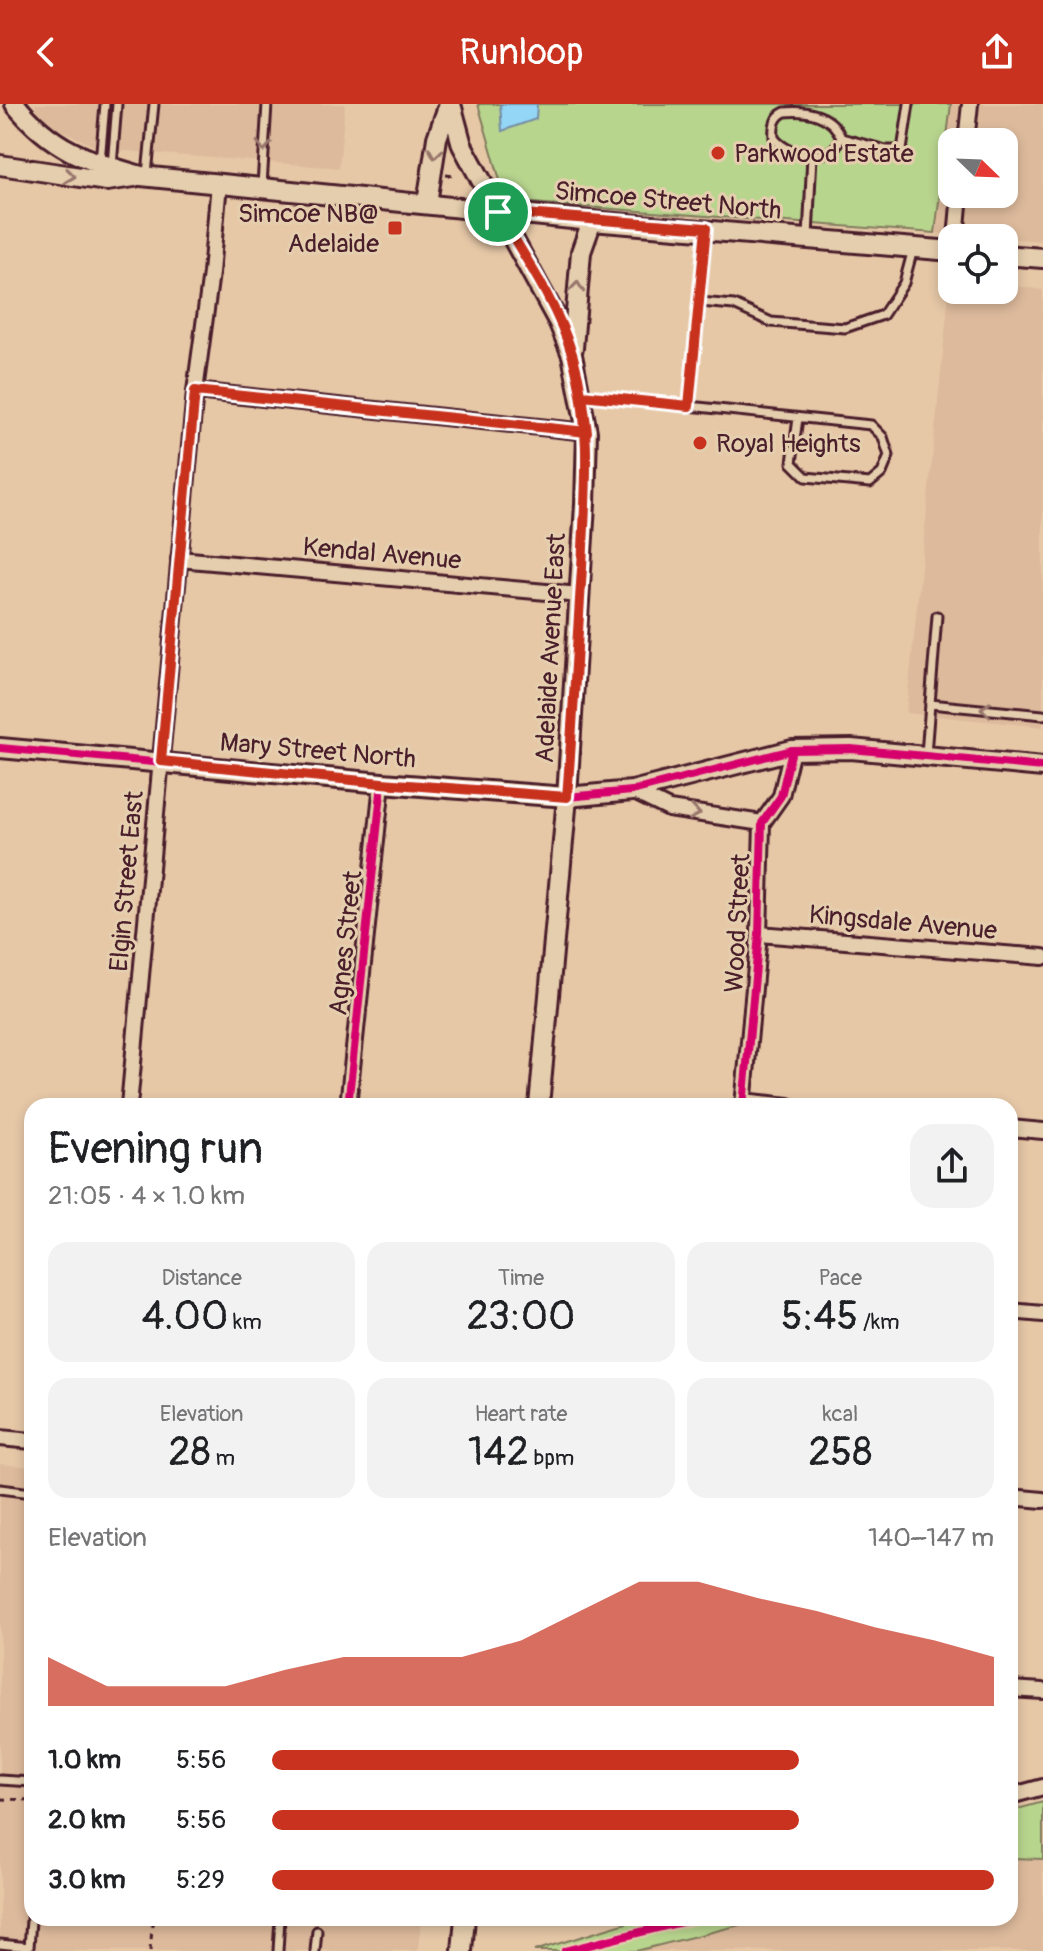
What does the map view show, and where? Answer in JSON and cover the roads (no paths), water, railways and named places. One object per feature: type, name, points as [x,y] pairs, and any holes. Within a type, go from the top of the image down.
[{"type":"main road","name":"Simcoe Street North","points":[[15,104],[34,127],[70,153],[144,176],[592,221],[706,228],[938,250]]},
{"type":"main road","points":[[427,203],[437,138],[450,104]]},
{"type":"main road","name":"Adelaide Avenue East","points":[[450,104],[462,145],[559,323],[572,355],[587,432],[567,797],[540,1098]]},
{"type":"main road","name":"Simcoe Street North","points":[[0,165],[107,181],[144,176]]},
{"type":"main road","points":[[572,355],[581,252],[592,221]]},
{"type":"main road","points":[[1018,256],[1043,258]]},
{"type":"main road","name":"Mary Street North","points":[[0,748],[567,797],[632,791],[792,750],[851,749],[1043,767]]},
{"type":"main road","points":[[462,1951],[464,1926]]},
{"type":"street","points":[[967,128],[970,104]]},
{"type":"street","name":"Elgin Street East","points":[[130,1098],[195,391],[219,183]]},
{"type":"street","points":[[195,391],[587,432]]},
{"type":"street","name":"Kendal Avenue","points":[[179,559],[580,595]]},
{"type":"street","name":"Wood Street","points":[[744,1098],[759,934],[762,823],[781,796],[792,750]]},
{"type":"street","name":"Agnes Street","points":[[349,1098],[382,783]]},
{"type":"street","points":[[632,791],[669,809],[762,823]]},
{"type":"street","name":"Kingsdale Avenue","points":[[759,934],[1043,957]]},
{"type":"street","points":[[1018,1129],[1043,1131]]},
{"type":"street","points":[[1018,1312],[1043,1314]]},
{"type":"street","points":[[0,1438],[24,1440]]},
{"type":"street","points":[[1018,1498],[1043,1500]]},
{"type":"street","points":[[1018,1689],[1043,1691]]},
{"type":"street","points":[[1018,1794],[1043,1787]]},
{"type":"lane","points":[[105,104],[105,166]]},
{"type":"lane","points":[[105,166],[117,104]]},
{"type":"lane","points":[[144,176],[154,104]]},
{"type":"lane","points":[[262,187],[267,104]]},
{"type":"lane","points":[[841,138],[834,149],[812,155],[787,149],[774,138],[773,127],[781,114],[796,111],[813,114],[833,123],[841,138],[886,150],[902,150],[909,104]]},
{"type":"lane","points":[[808,238],[812,155]]},
{"type":"lane","points":[[689,406],[706,228]]},
{"type":"lane","points":[[700,302],[734,305],[771,322],[845,328],[883,315],[904,283],[913,248]]},
{"type":"lane","points":[[582,395],[871,425],[883,437],[889,456],[882,473],[870,483],[806,477],[792,463],[798,418]]},
{"type":"lane","points":[[926,756],[937,616]]},
{"type":"lane","points":[[930,704],[1043,715]]},
{"type":"lane","points":[[0,1489],[24,1492]]},
{"type":"lane","points":[[0,1780],[24,1782]]},
{"type":"lane","points":[[0,1944],[29,1947],[31,1926]]},
{"type":"lane","points":[[278,1951],[280,1926]]},
{"type":"lane","points":[[315,1951],[317,1931]]},
{"type":"water","points":[[500,104],[537,104],[536,119],[502,131]]},
{"type":"place","name":"Parkwood Estate","points":[[718,153]]},
{"type":"place","name":"Simcoe NB@ Adelaide","points":[[395,228]]},
{"type":"place","name":"Royal Heights","points":[[700,443]]}]
